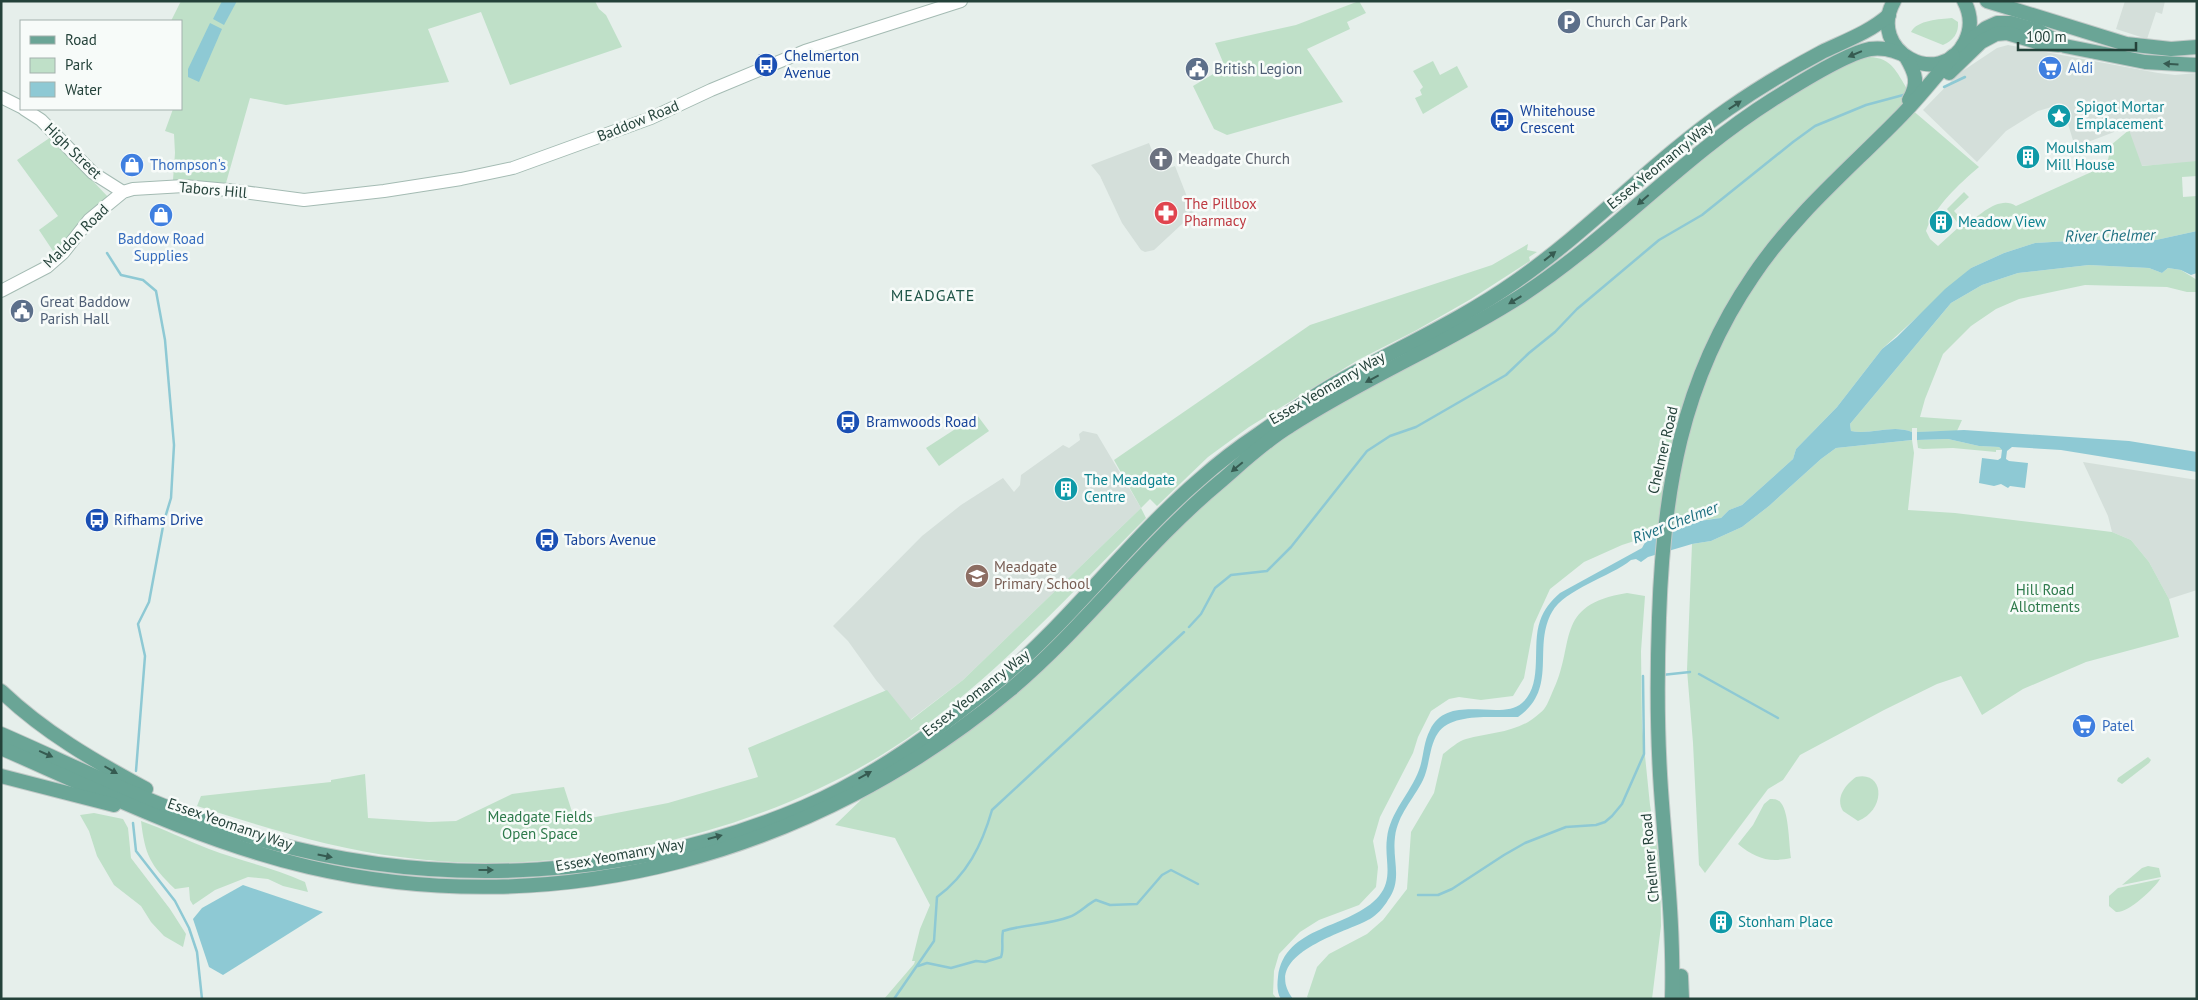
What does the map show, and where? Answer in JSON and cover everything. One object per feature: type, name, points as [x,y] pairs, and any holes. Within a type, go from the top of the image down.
[{"type":"main road","points":[[1958,51],[1970,26],[1969,13],[1964,1]]},
{"type":"main road","points":[[1988,1],[2126,44],[2171,49],[2197,47]]},
{"type":"main road","name":"Essex Yeomanry Way","points":[[1,734],[174,809],[260,840],[359,862],[443,870],[545,870],[656,854],[728,834],[806,806],[868,773],[945,724],[1003,677],[1075,607],[1164,513],[1199,480],[1242,446],[1339,381],[1436,331],[1513,284],[1555,252],[1684,142],[1728,109],[1775,79],[1861,33],[1892,6]]},
{"type":"main road","name":"Chelmer Road","points":[[1892,6],[1890,36],[1916,78],[1915,89],[1899,118]]},
{"type":"main road","points":[[1958,51],[1986,28],[1997,23],[2011,23],[2039,31],[2065,46]]},
{"type":"main road","points":[[1899,118],[1920,101],[1981,42],[1996,34],[2007,33],[2040,43],[2146,62],[2197,65]]},
{"type":"main road","name":"Essex Yeomanry Way","points":[[1,748],[179,825],[246,849],[316,868],[410,884],[467,886],[543,885],[661,867],[724,850],[791,824],[840,802],[896,772],[952,735],[1010,690],[1041,662],[1204,494],[1285,428],[1345,393],[1445,341],[1520,297],[1560,269],[1694,155],[1772,100],[1860,51],[1881,48],[1915,62],[1935,64],[1958,51]]},
{"type":"main road","name":"Chelmer Road","points":[[1672,999],[1672,921],[1657,712],[1660,575],[1667,499],[1684,422],[1698,380],[1726,321],[1753,276],[1775,245],[1798,218],[1864,150],[1899,118],[1958,51]]},
{"type":"main road","points":[[1,691],[47,730],[112,771],[177,804],[260,840]]},
{"type":"main road","points":[[1,776],[88,798],[179,825]]},
{"type":"main road","name":"Chelmer Road","points":[[1672,921],[1679,957],[1682,995]]},
{"type":"street","name":"Baddow Road","points":[[304,200],[423,185],[513,168],[651,118],[805,51],[961,1]]},
{"type":"street","name":"High Street","points":[[1,97],[20,106]]},
{"type":"street","name":"High Street","points":[[26,110],[41,120],[93,173],[123,192]]},
{"type":"street","name":"Tabors Hill","points":[[123,192],[133,189],[184,186],[304,200]]},
{"type":"street","name":"Maldon Road","points":[[1,291],[47,267],[68,246],[88,220],[123,192]]},
{"type":"shaded area","points":[[2125,1],[2165,1],[2162,14],[2156,12],[2147,39],[2116,29]]},
{"type":"shaded area","points":[[2008,45],[2158,73],[2175,75],[2197,73],[2197,162],[2139,166],[2127,127],[2075,147],[2062,104],[2038,111],[2006,131],[1977,162],[1923,110],[1958,74],[1997,48]]},
{"type":"shaded area","points":[[1149,143],[1160,171],[1175,166],[1191,207],[1195,212],[1154,250],[1145,252],[1141,250],[1122,223],[1100,176],[1091,165]]},
{"type":"shaded area","name":"Meadgate Primary School","points":[[1083,431],[1097,434],[1141,508],[963,680],[910,720],[876,680],[848,641],[833,626],[922,536],[961,505],[1003,478],[1014,492],[1020,485],[1021,475],[1063,445],[1069,448],[1080,440],[1079,434]]},
{"type":"shaded area","points":[[2083,462],[2197,480],[2197,590],[2169,599],[2149,562],[2131,540],[2112,532],[2108,516]]},
{"type":"green space","points":[[181,1],[595,1],[599,9],[606,15],[622,47],[510,85],[481,12],[428,29],[449,82],[286,105],[250,98],[226,183],[173,180],[174,134],[165,131],[173,110],[182,110],[182,20],[172,20]]},
{"type":"green space","points":[[1359,1],[1366,13],[1347,22],[1350,29],[1307,49],[1343,102],[1227,135],[1214,129],[1193,86],[1225,67],[1215,43],[1296,25]]},
{"type":"green space","points":[[1952,18],[1958,22],[1956,33],[1950,41],[1943,45],[1911,32],[1923,23]]},
{"type":"green space","points":[[1869,57],[1884,60],[1893,67],[1908,90],[1904,103],[1979,167],[1948,196],[1930,222],[1926,231],[1930,239],[1938,246],[1960,226],[1947,209],[1964,192],[1969,197],[1954,211],[1967,225],[1997,205],[2010,203],[2016,206],[2107,165],[2111,145],[2129,130],[2142,166],[2197,161],[2197,176],[2182,177],[2183,197],[2197,196],[2197,231],[2156,240],[2087,240],[2035,243],[2004,253],[1971,268],[1882,349],[1837,407],[1796,449],[1793,459],[1742,505],[1729,510],[1721,518],[1696,521],[1622,545],[1584,562],[1550,589],[1534,624],[1524,678],[1513,696],[1481,700],[1459,697],[1449,699],[1431,711],[1418,737],[1413,753],[1380,817],[1373,841],[1378,867],[1376,887],[1359,905],[1319,920],[1300,932],[1279,954],[1274,971],[1273,994],[1277,999],[884,999],[914,964],[915,961],[912,961],[920,929],[930,905],[895,838],[835,825],[866,795],[947,745],[1016,695],[1180,521],[1282,438],[1377,381],[1521,305],[1755,118],[1842,64]]},
{"type":"green space","points":[[1433,61],[1440,75],[1457,66],[1468,87],[1423,114],[1415,98],[1422,95],[1420,90],[1423,87],[1413,71]]},
{"type":"green space","points":[[51,137],[108,197],[55,254],[39,230],[58,216],[17,160]]},
{"type":"green space","points":[[1528,244],[1527,250],[1537,252],[1529,257],[1530,261],[1471,299],[1415,331],[1358,360],[1249,427],[1208,457],[1157,506],[1150,499],[1141,508],[1114,460],[1310,325],[1492,265]]},
{"type":"green space","points":[[2089,265],[2149,268],[2162,273],[2168,268],[2181,270],[2197,280],[2197,292],[2187,292],[2167,287],[2085,285],[2019,299],[1996,309],[1971,326],[1943,354],[1920,417],[1962,420],[1957,431],[1917,432],[1917,428],[1912,428],[1912,432],[1897,429],[1867,432],[1851,431],[1850,424],[1951,303],[1982,285],[2018,273]]},
{"type":"green space","points":[[977,415],[989,431],[939,466],[926,448]]},
{"type":"green space","points":[[1948,439],[1979,446],[1999,447],[2002,450],[1996,450],[1996,452],[1953,448],[1918,448],[1917,440]]},
{"type":"green space","name":"Hill Road Allotments","points":[[1912,440],[1914,453],[1908,510],[1955,513],[2112,532],[2131,540],[2149,562],[2169,599],[2179,637],[2086,662],[2023,689],[1982,715],[1961,676],[1937,684],[1884,710],[1800,755],[1783,780],[1768,789],[1705,873],[1699,865],[1693,743],[1687,670],[1692,544],[1711,541],[1742,527],[1836,448]]},
{"type":"green space","name":"Meadgate Fields Open Space","points":[[1141,508],[1146,518],[1009,655],[950,706],[919,730],[864,765],[803,796],[739,821],[671,840],[602,854],[533,861],[465,863],[400,857],[348,848],[272,829],[197,806],[201,796],[331,782],[331,780],[365,774],[368,818],[429,822],[456,821],[512,794],[564,787],[575,821],[668,803],[758,777],[748,748],[887,690],[911,720],[963,680]]},
{"type":"green space","points":[[1627,593],[1645,596],[1641,651],[1642,726],[1650,805],[1660,864],[1661,926],[1652,999],[1309,999],[1307,997],[1317,967],[1329,954],[1367,934],[1383,920],[1407,889],[1411,832],[1434,793],[1443,754],[1463,740],[1505,731],[1532,720],[1546,707],[1559,675],[1571,629],[1577,617],[1587,607],[1603,599]]},
{"type":"green space","points":[[2148,757],[2151,760],[2149,763],[2122,784],[2117,781],[2118,778]]},
{"type":"green space","points":[[1865,776],[1872,779],[1877,785],[1878,792],[1874,808],[1858,821],[1843,811],[1840,801],[1842,792],[1856,777]]},
{"type":"green space","points":[[1770,799],[1779,801],[1784,807],[1791,858],[1775,860],[1762,858],[1750,853],[1738,844],[1753,825],[1764,804]]},
{"type":"green space","points":[[94,813],[123,819],[128,828],[131,858],[170,909],[186,934],[183,947],[164,936],[151,922],[141,906],[114,885],[97,856],[89,831],[80,815]]},
{"type":"green space","points":[[141,821],[209,849],[305,882],[308,892],[283,886],[268,879],[248,877],[215,890],[193,905],[190,900],[189,887],[175,889],[154,866],[144,843]]},
{"type":"green space","points":[[2148,866],[2159,868],[2161,877],[2122,885],[2142,868]]},
{"type":"green space","points":[[2160,879],[2147,894],[2127,909],[2116,912],[2109,906],[2109,896],[2118,888]]},
{"type":"water","points":[[222,1],[237,1],[224,25],[213,19]]},
{"type":"water","points":[[210,23],[222,29],[199,82],[188,77],[188,69]]},
{"type":"water","points":[[2197,231],[2197,273],[2191,275],[2181,270],[2168,268],[2162,273],[2149,268],[2089,265],[2018,273],[1982,285],[1951,303],[1850,424],[1851,431],[1867,432],[1897,429],[1912,432],[1912,440],[1836,448],[1742,527],[1711,541],[1692,544],[1648,557],[1641,562],[1636,559],[1631,560],[1577,590],[1558,604],[1546,625],[1542,681],[1538,694],[1530,706],[1518,717],[1463,719],[1445,726],[1438,733],[1423,780],[1399,821],[1394,845],[1395,885],[1386,903],[1373,917],[1309,947],[1296,958],[1287,969],[1286,983],[1293,999],[1281,999],[1278,989],[1278,977],[1283,960],[1292,947],[1320,929],[1367,907],[1384,889],[1388,868],[1386,846],[1389,829],[1396,811],[1415,779],[1421,765],[1428,735],[1438,719],[1449,712],[1461,710],[1501,710],[1513,708],[1522,703],[1529,695],[1535,675],[1536,642],[1540,621],[1548,606],[1560,593],[1642,548],[1647,540],[1655,534],[1677,526],[1721,518],[1729,510],[1742,505],[1793,459],[1796,449],[1837,407],[1882,349],[1897,337],[1945,289],[1971,268],[2004,253],[2035,243],[2087,240],[2156,240]]},
{"type":"water","points":[[1964,430],[2129,441],[2197,452],[2197,472],[2061,450],[2012,447],[2007,451],[2006,459],[2028,463],[2025,488],[2010,486],[2008,488],[2001,484],[1994,486],[1979,483],[1982,458],[1998,460],[2001,458],[2002,450],[1999,447],[1979,446],[1948,439],[1917,440],[1917,432]]},
{"type":"water","points":[[243,885],[323,912],[223,975],[209,967],[193,919],[202,908]]},
{"type":"waterway","points":[[1944,87],[1965,77]]},
{"type":"waterway","points":[[1189,627],[1201,614],[1215,588],[1231,575],[1267,571],[1291,547],[1367,451],[1390,436],[1416,427],[1506,375],[1555,332],[1577,309],[1659,240],[1702,215],[1815,126],[1866,105],[1907,94]]},
{"type":"waterway","points":[[107,253],[121,275],[143,280],[156,291],[165,340],[174,445],[171,498],[164,521],[149,602],[138,624],[145,656],[136,771]]},
{"type":"waterway","points":[[894,999],[934,941],[937,897],[957,879],[972,858],[992,810],[1184,632]]},
{"type":"waterway","points":[[1662,675],[1690,672]]},
{"type":"waterway","points":[[1699,674],[1778,718]]},
{"type":"waterway","points":[[1418,895],[1438,895],[1452,889],[1525,843],[1566,827],[1596,825],[1605,822],[1612,816],[1622,804],[1644,754],[1643,676]]},
{"type":"waterway","points":[[133,823],[136,851],[175,901],[189,928],[197,952],[202,999]]},
{"type":"waterway","points":[[918,966],[927,963],[951,968],[1001,957],[1003,931],[1053,922],[1069,917],[1096,900],[1110,905],[1137,904],[1162,875],[1171,870],[1198,884]]},
{"type":"place","name":"Church Car Park","points":[[1569,22]]},
{"type":"place","name":"Chelmerton Avenue","points":[[766,65]]},
{"type":"place","name":"Aldi","points":[[2050,68]]},
{"type":"place","name":"British Legion","points":[[1197,69]]},
{"type":"place","name":"Spigot Mortar Emplacement","points":[[2059,116]]},
{"type":"place","name":"Whitehouse Crescent","points":[[1502,120]]},
{"type":"place","name":"Moulsham Mill House","points":[[2028,157]]},
{"type":"place","name":"Meadgate Church","points":[[1161,159]]},
{"type":"place","name":"Thompson's","points":[[132,165]]},
{"type":"place","name":"The Pillbox Pharmacy","points":[[1166,213]]},
{"type":"place","name":"Baddow Road Supplies","points":[[161,215]]},
{"type":"place","name":"Meadow View","points":[[1941,222]]},
{"type":"place","name":"Great Baddow Parish Hall","points":[[22,311]]},
{"type":"place","name":"Bramwoods Road","points":[[848,422]]},
{"type":"place","name":"The Meadgate Centre","points":[[1066,489]]},
{"type":"place","name":"Rifhams Drive","points":[[97,520]]},
{"type":"place","name":"Tabors Avenue","points":[[547,540]]},
{"type":"place","name":"Meadgate Primary School","points":[[977,576]]},
{"type":"place","name":"Patel","points":[[2084,726]]},
{"type":"place","name":"Stonham Place","points":[[1721,922]]},
{"type":"district","name":"MEADGATE","points":[[933,295]]},
{"type":"water label","name":"River Chelmer","points":[[2110,235]]},
{"type":"water label","name":"River Chelmer","points":[[1675,522]]}]
